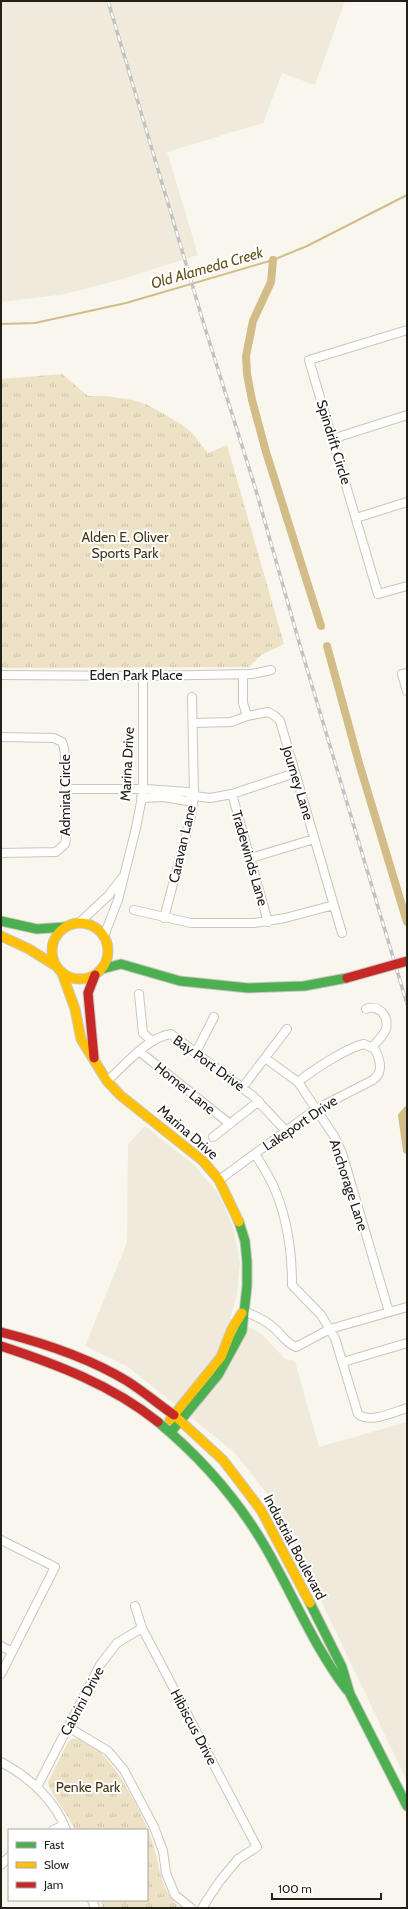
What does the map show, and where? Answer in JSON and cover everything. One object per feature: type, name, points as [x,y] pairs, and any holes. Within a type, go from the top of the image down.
[{"type":"street","name":"Spindrift Circle","points":[[407,330],[309,360],[378,594],[407,586]]},
{"type":"street","points":[[332,439],[407,415]]},
{"type":"street","points":[[356,518],[407,502]]},
{"type":"street","name":"Eden Park Place","points":[[1,676],[243,674],[271,670]]},
{"type":"street","points":[[407,673],[402,674],[407,691]]},
{"type":"street","points":[[243,674],[243,703],[247,716]]},
{"type":"street","name":"Marina Drive","points":[[104,936],[118,900],[143,789],[144,676]]},
{"type":"street","name":"Caravan Lane","points":[[164,918],[191,816],[194,796],[192,697]]},
{"type":"street","name":"Journey Lane","points":[[193,723],[231,722],[247,716],[268,712],[280,721],[342,933]]},
{"type":"street","name":"Admiral Circle","points":[[1,737],[54,738],[60,740],[64,747],[67,830],[65,842],[62,848],[56,852],[1,853]]},
{"type":"street","points":[[66,789],[143,789],[188,792],[194,796],[210,798],[232,794],[295,773]]},
{"type":"street","name":"Tradewinds Lane","points":[[232,794],[268,922]]},
{"type":"street","points":[[141,798],[164,798],[187,801],[194,796]]},
{"type":"street","points":[[251,858],[314,839]]},
{"type":"street","name":"Marina Drive","points":[[79,923],[108,896],[123,876]]},
{"type":"street","points":[[134,910],[191,923],[268,922],[334,905]]},
{"type":"street","points":[[1,922],[37,929],[65,927],[79,923],[93,926],[104,936],[108,945],[121,964]]},
{"type":"street","points":[[65,927],[58,934],[52,947],[52,957],[56,966],[62,973],[78,979],[87,978],[95,975],[102,969],[121,964],[180,980],[248,988],[299,986],[347,978],[407,961]]},
{"type":"street","points":[[1,936],[29,949],[56,966]]},
{"type":"street","points":[[102,969],[108,955],[108,945]]},
{"type":"street","name":"Marina Drive","points":[[62,973],[75,1009],[81,1039],[107,1081],[120,1094],[204,1161],[219,1180],[230,1200],[239,1220],[245,1241],[247,1286],[242,1330],[227,1360],[214,1380],[177,1417],[168,1429]]},
{"type":"street","name":"Marina Drive","points":[[94,1058],[88,993],[95,975]]},
{"type":"street","points":[[139,994],[143,1032],[152,1041]]},
{"type":"street","points":[[298,1082],[313,1071],[351,1050],[364,1044],[372,1047],[385,1032],[386,1026],[381,1010],[374,1007],[366,1010]]},
{"type":"street","points":[[196,1052],[214,1017]]},
{"type":"street","points":[[242,1088],[287,1029]]},
{"type":"street","name":"Bay Port Drive","points":[[107,1081],[152,1041],[162,1035],[172,1034],[259,1101],[286,1131]]},
{"type":"street","name":"Lakeport Drive","points":[[219,1180],[316,1109],[376,1077],[380,1067],[376,1052],[372,1047]]},
{"type":"street","name":"Homer Lane","points":[[140,1052],[230,1124]]},
{"type":"street","name":"Anchorage Lane","points":[[265,1058],[298,1082],[334,1136],[342,1153],[388,1312]]},
{"type":"street","name":"Homer Lane","points":[[213,1137],[259,1101]]},
{"type":"street","points":[[255,1154],[272,1183],[282,1207],[289,1235],[292,1258],[292,1284],[321,1315],[330,1329],[343,1362],[357,1412],[361,1417],[370,1418],[407,1408]]},
{"type":"street","points":[[243,1311],[262,1319],[273,1326],[294,1346],[302,1344],[330,1329],[407,1307]]},
{"type":"street","name":"Industrial Boulevard","points":[[1,1332],[36,1341],[109,1371],[151,1396],[177,1417],[222,1460],[261,1510],[342,1667],[350,1694],[407,1806]]},
{"type":"street","points":[[343,1362],[407,1343]]},
{"type":"street","name":"Industrial Boulevard","points":[[1,1346],[33,1354],[68,1368],[103,1385],[142,1409],[168,1429],[204,1464],[233,1498],[262,1542],[330,1670],[350,1694]]},
{"type":"street","points":[[1,1540],[55,1567],[1,1674]]},
{"type":"street","name":"Hibiscus Drive","points":[[135,1606],[142,1628],[257,1847],[238,1859],[219,1882],[202,1908]]},
{"type":"street","name":"Cabrini Drive","points":[[37,1787],[100,1665],[117,1643],[142,1628]]},
{"type":"street","points":[[1,1646],[12,1652]]},
{"type":"street","points":[[68,1727],[108,1751],[124,1770],[154,1827],[162,1851],[166,1873],[175,1895],[191,1908]]},
{"type":"street","points":[[1,1762],[22,1774],[37,1787],[52,1805],[65,1827]]},
{"type":"shaded area","points":[[1,1],[345,1],[315,85],[282,73],[263,123],[167,152],[198,255],[122,279],[66,294],[1,302]]},
{"type":"shaded area","points":[[145,1126],[194,1165],[220,1196],[233,1228],[240,1261],[237,1294],[230,1319],[263,1335],[285,1359],[295,1361],[319,1447],[407,1422],[407,1781],[280,1515],[268,1495],[235,1453],[127,1366],[85,1346],[127,1243],[128,1144]]},
{"type":"green space","name":"Alden E. Oliver Sports Park","points":[[62,374],[88,396],[106,396],[133,400],[148,405],[181,424],[192,433],[208,453],[227,445],[284,644],[261,655],[249,667],[1,668],[1,379]]},
{"type":"green space","name":"Penke Park","points":[[72,1739],[84,1741],[97,1749],[109,1762],[131,1795],[140,1811],[147,1829],[74,1829],[48,1782],[68,1742]]},
{"type":"green space","name":"Penke Park","points":[[148,1831],[163,1883],[172,1899],[180,1908],[103,1908],[100,1901],[148,1901]]},
{"type":"waterway","name":"Old Alameda Creek","points":[[1,324],[35,323],[126,303],[273,260],[307,246],[407,195]]},
{"type":"waterway","points":[[273,260],[271,282],[253,321],[246,356],[247,374],[252,400],[266,452],[321,626]]},
{"type":"waterway","points":[[327,646],[359,763],[407,922]]},
{"type":"waterway","points":[[407,1110],[402,1116],[407,1150]]},
{"type":"railway","points":[[108,1],[205,328],[255,487],[299,642],[407,1004]]},
{"type":"traffic: fast","points":[[1,921],[37,929],[65,927]]},
{"type":"traffic: fast","points":[[102,969],[121,964],[180,981],[248,988],[304,986],[347,978]]},
{"type":"traffic: fast","points":[[171,1432],[218,1375],[242,1331],[247,1286],[247,1262],[245,1241],[239,1222]]},
{"type":"traffic: fast","points":[[158,1422],[202,1463],[241,1509],[274,1561],[323,1655],[347,1690]]},
{"type":"traffic: fast","points":[[310,1603],[342,1667],[350,1694],[407,1806]]},
{"type":"traffic: slow","points":[[74,923],[86,923],[100,931],[108,945],[108,951],[106,962],[100,971],[86,979],[74,979],[64,974],[57,967],[52,957],[52,945],[57,935],[64,928],[74,923]]},
{"type":"traffic: slow","points":[[1,936],[29,949],[56,966]]},
{"type":"traffic: slow","points":[[62,973],[75,1009],[81,1039],[107,1081],[120,1095],[203,1161],[219,1180],[239,1222]]},
{"type":"traffic: slow","points":[[170,1420],[221,1357],[232,1329],[242,1313]]},
{"type":"traffic: slow","points":[[174,1415],[223,1460],[261,1510],[310,1603]]},
{"type":"traffic: jam","points":[[347,978],[407,961]]},
{"type":"traffic: jam","points":[[94,1058],[88,993],[95,975]]},
{"type":"traffic: jam","points":[[1,1332],[66,1352],[112,1372],[133,1385],[174,1415]]},
{"type":"traffic: jam","points":[[1,1346],[63,1368],[103,1386],[122,1397],[158,1422]]}]
